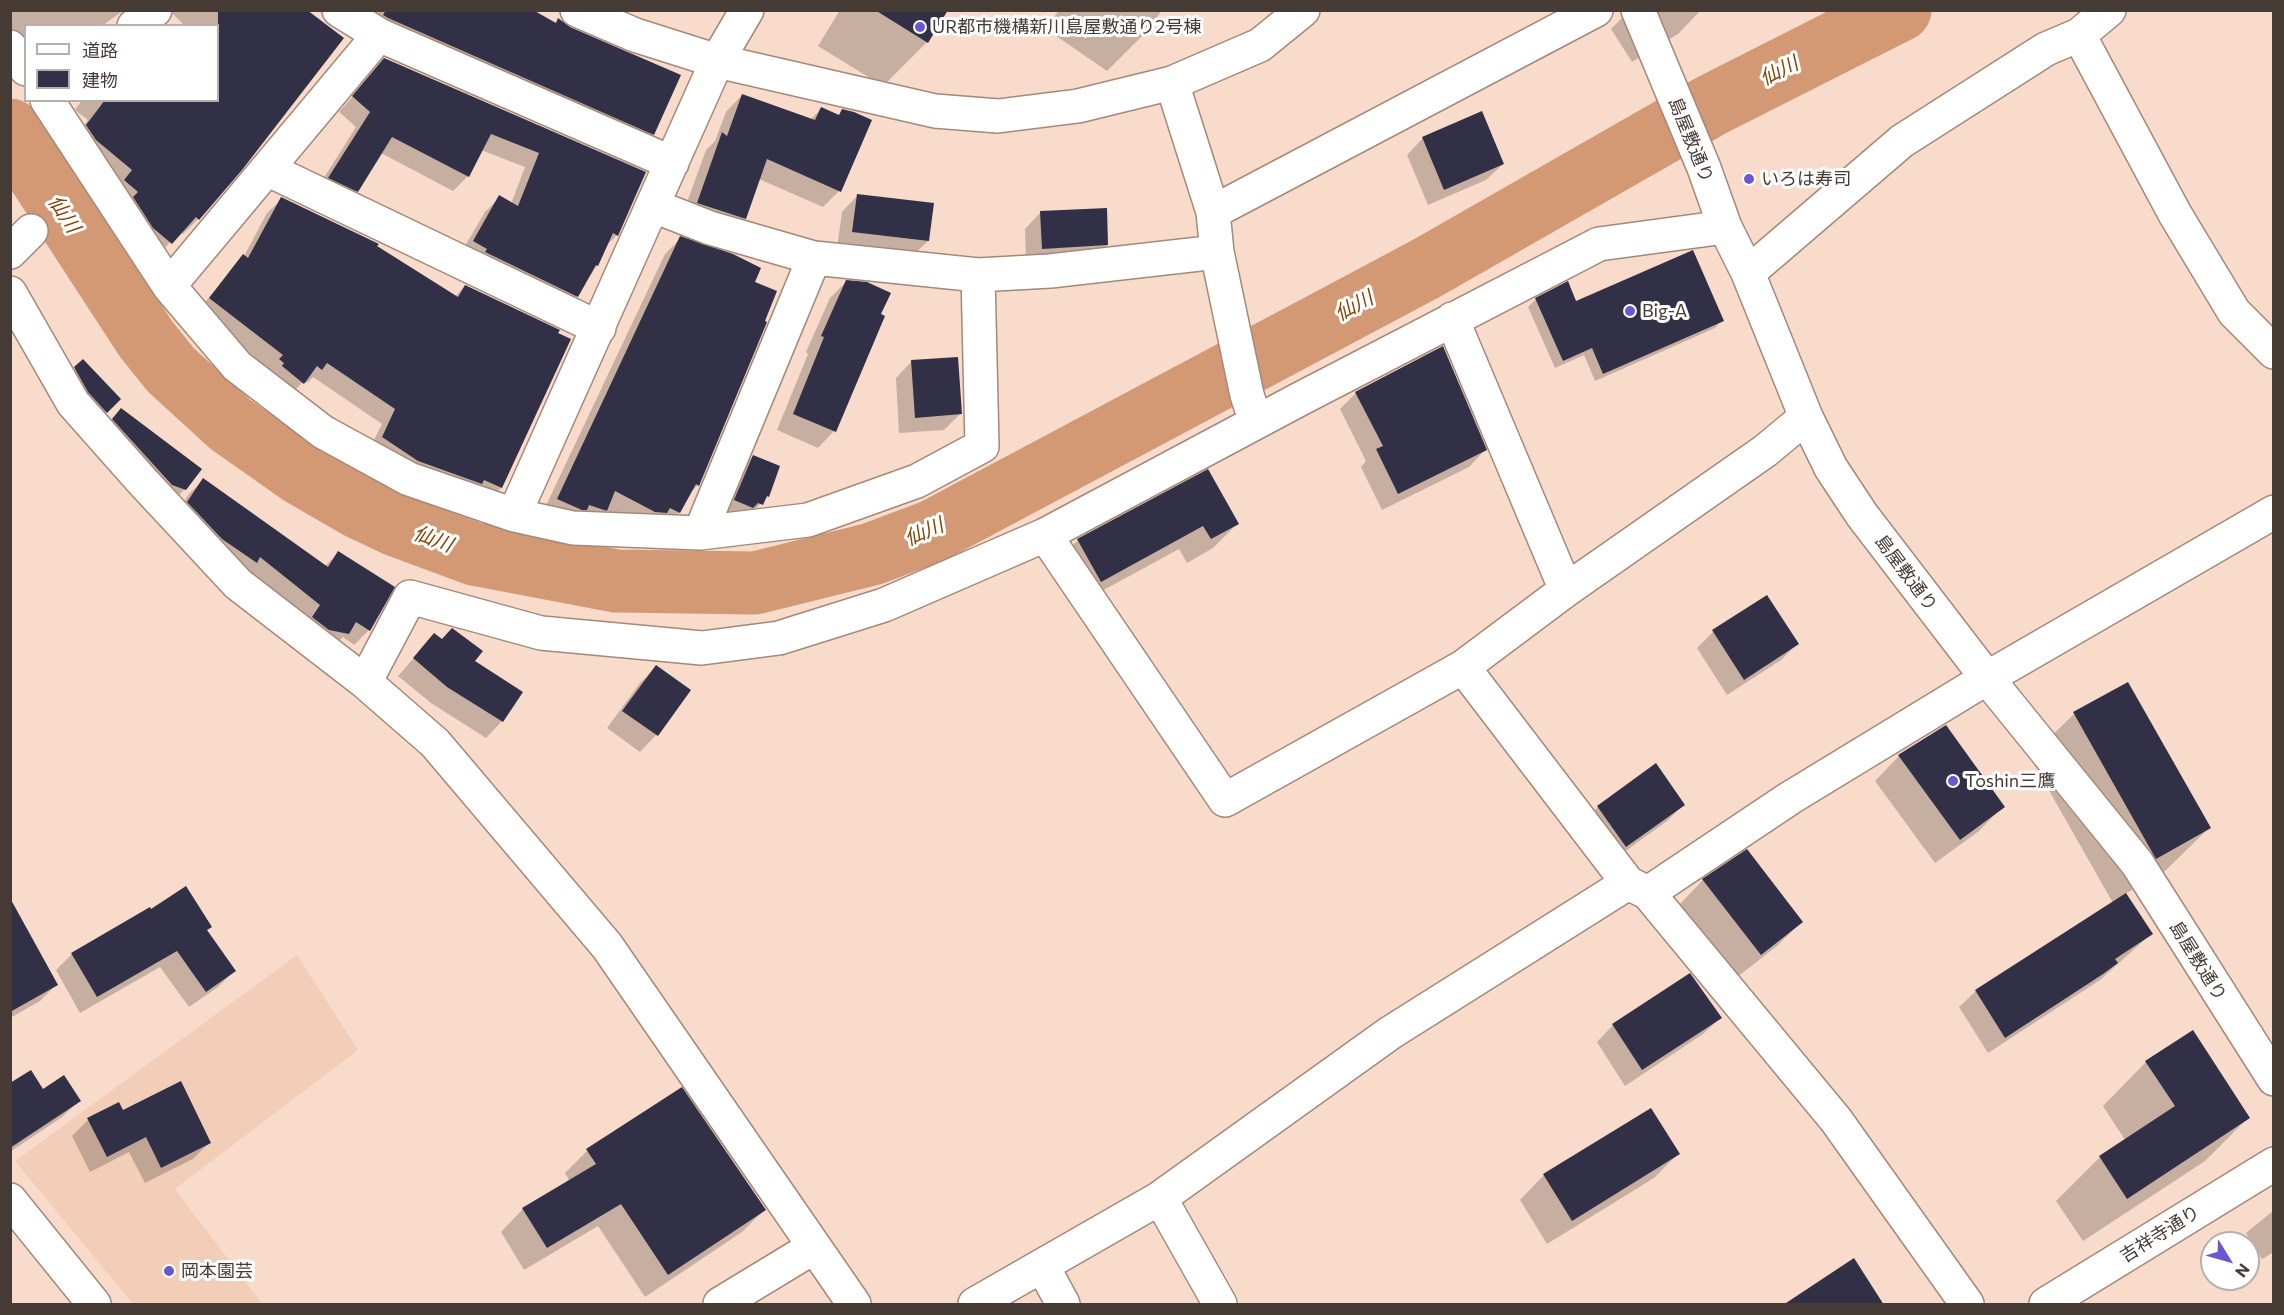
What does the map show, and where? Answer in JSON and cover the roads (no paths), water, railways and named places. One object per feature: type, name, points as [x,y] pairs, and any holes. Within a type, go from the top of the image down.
[{"type":"street","points":[[136,24],[154,10]]},
{"type":"street","points":[[339,10],[379,35],[672,163]]},
{"type":"street","points":[[577,10],[635,35],[717,61],[935,111],[998,116],[1077,106],[1172,83],[1260,45],[1303,10]]},
{"type":"street","points":[[514,515],[717,61],[747,10]]},
{"type":"street","points":[[1213,212],[1596,10]]},
{"type":"street","name":"島屋敷通り","points":[[1638,10],[1704,168],[1725,227],[1748,273],[1806,417],[1831,468],[1862,515],[1987,678],[2137,863],[2274,1079]]},
{"type":"street","points":[[1748,273],[1902,141],[2037,54],[2079,35],[2109,10]]},
{"type":"street","points":[[168,286],[379,35]]},
{"type":"street","points":[[2079,35],[2175,214],[2234,312],[2274,352]]},
{"type":"street","points":[[10,47],[24,66]]},
{"type":"street","points":[[1172,83],[1213,212],[1217,252],[1252,409]]},
{"type":"street","points":[[48,102],[168,286],[237,366],[323,432],[409,479],[514,515],[573,528],[700,533],[808,520],[917,481],[982,446],[978,275]]},
{"type":"street","points":[[267,169],[599,328]]},
{"type":"street","points":[[654,206],[710,228],[814,258],[978,275],[1050,271],[1217,252]]},
{"type":"street","points":[[365,682],[410,597],[540,633],[702,648],[779,638],[884,605],[1045,536],[1252,409],[1452,319],[1599,244],[1725,227]]},
{"type":"street","points":[[700,533],[814,258]]},
{"type":"street","points":[[10,293],[72,404],[135,474],[238,584],[365,682],[435,743],[607,946],[854,1305]]},
{"type":"street","points":[[1452,319],[1566,590]]},
{"type":"street","points":[[1045,536],[1225,800],[1463,667],[1566,590],[1765,451],[1806,417]]},
{"type":"street","points":[[975,1305],[1160,1198],[1390,1033],[1790,798],[1987,678],[2274,512]]},
{"type":"street","points":[[1463,667],[1638,888],[1836,1120],[1967,1305]]},
{"type":"street","name":"吉祥寺通り","points":[[2046,1305],[2274,1164]]},
{"type":"street","points":[[1160,1198],[1220,1305]]},
{"type":"street","points":[[10,1200],[94,1305]]},
{"type":"street","points":[[720,1305],[814,1247]]},
{"type":"street","points":[[1043,1267],[1063,1305]]},
{"type":"waterway","name":"仙川","points":[[10,130],[146,339],[171,370],[230,424],[301,474],[358,507],[396,525],[474,554],[616,581],[755,583],[872,554],[933,531],[1427,268],[1712,105],[1900,10]]},
{"type":"place","name":"UR都市機構新川島屋敷通り2号棟","points":[[920,27]]},
{"type":"place","name":"いろは寿司","points":[[1749,179]]},
{"type":"place","name":"Big-A","points":[[1630,311]]},
{"type":"place","name":"Toshin三鷹","points":[[1953,781]]},
{"type":"place","name":"岡本園芸","points":[[169,1271]]}]
